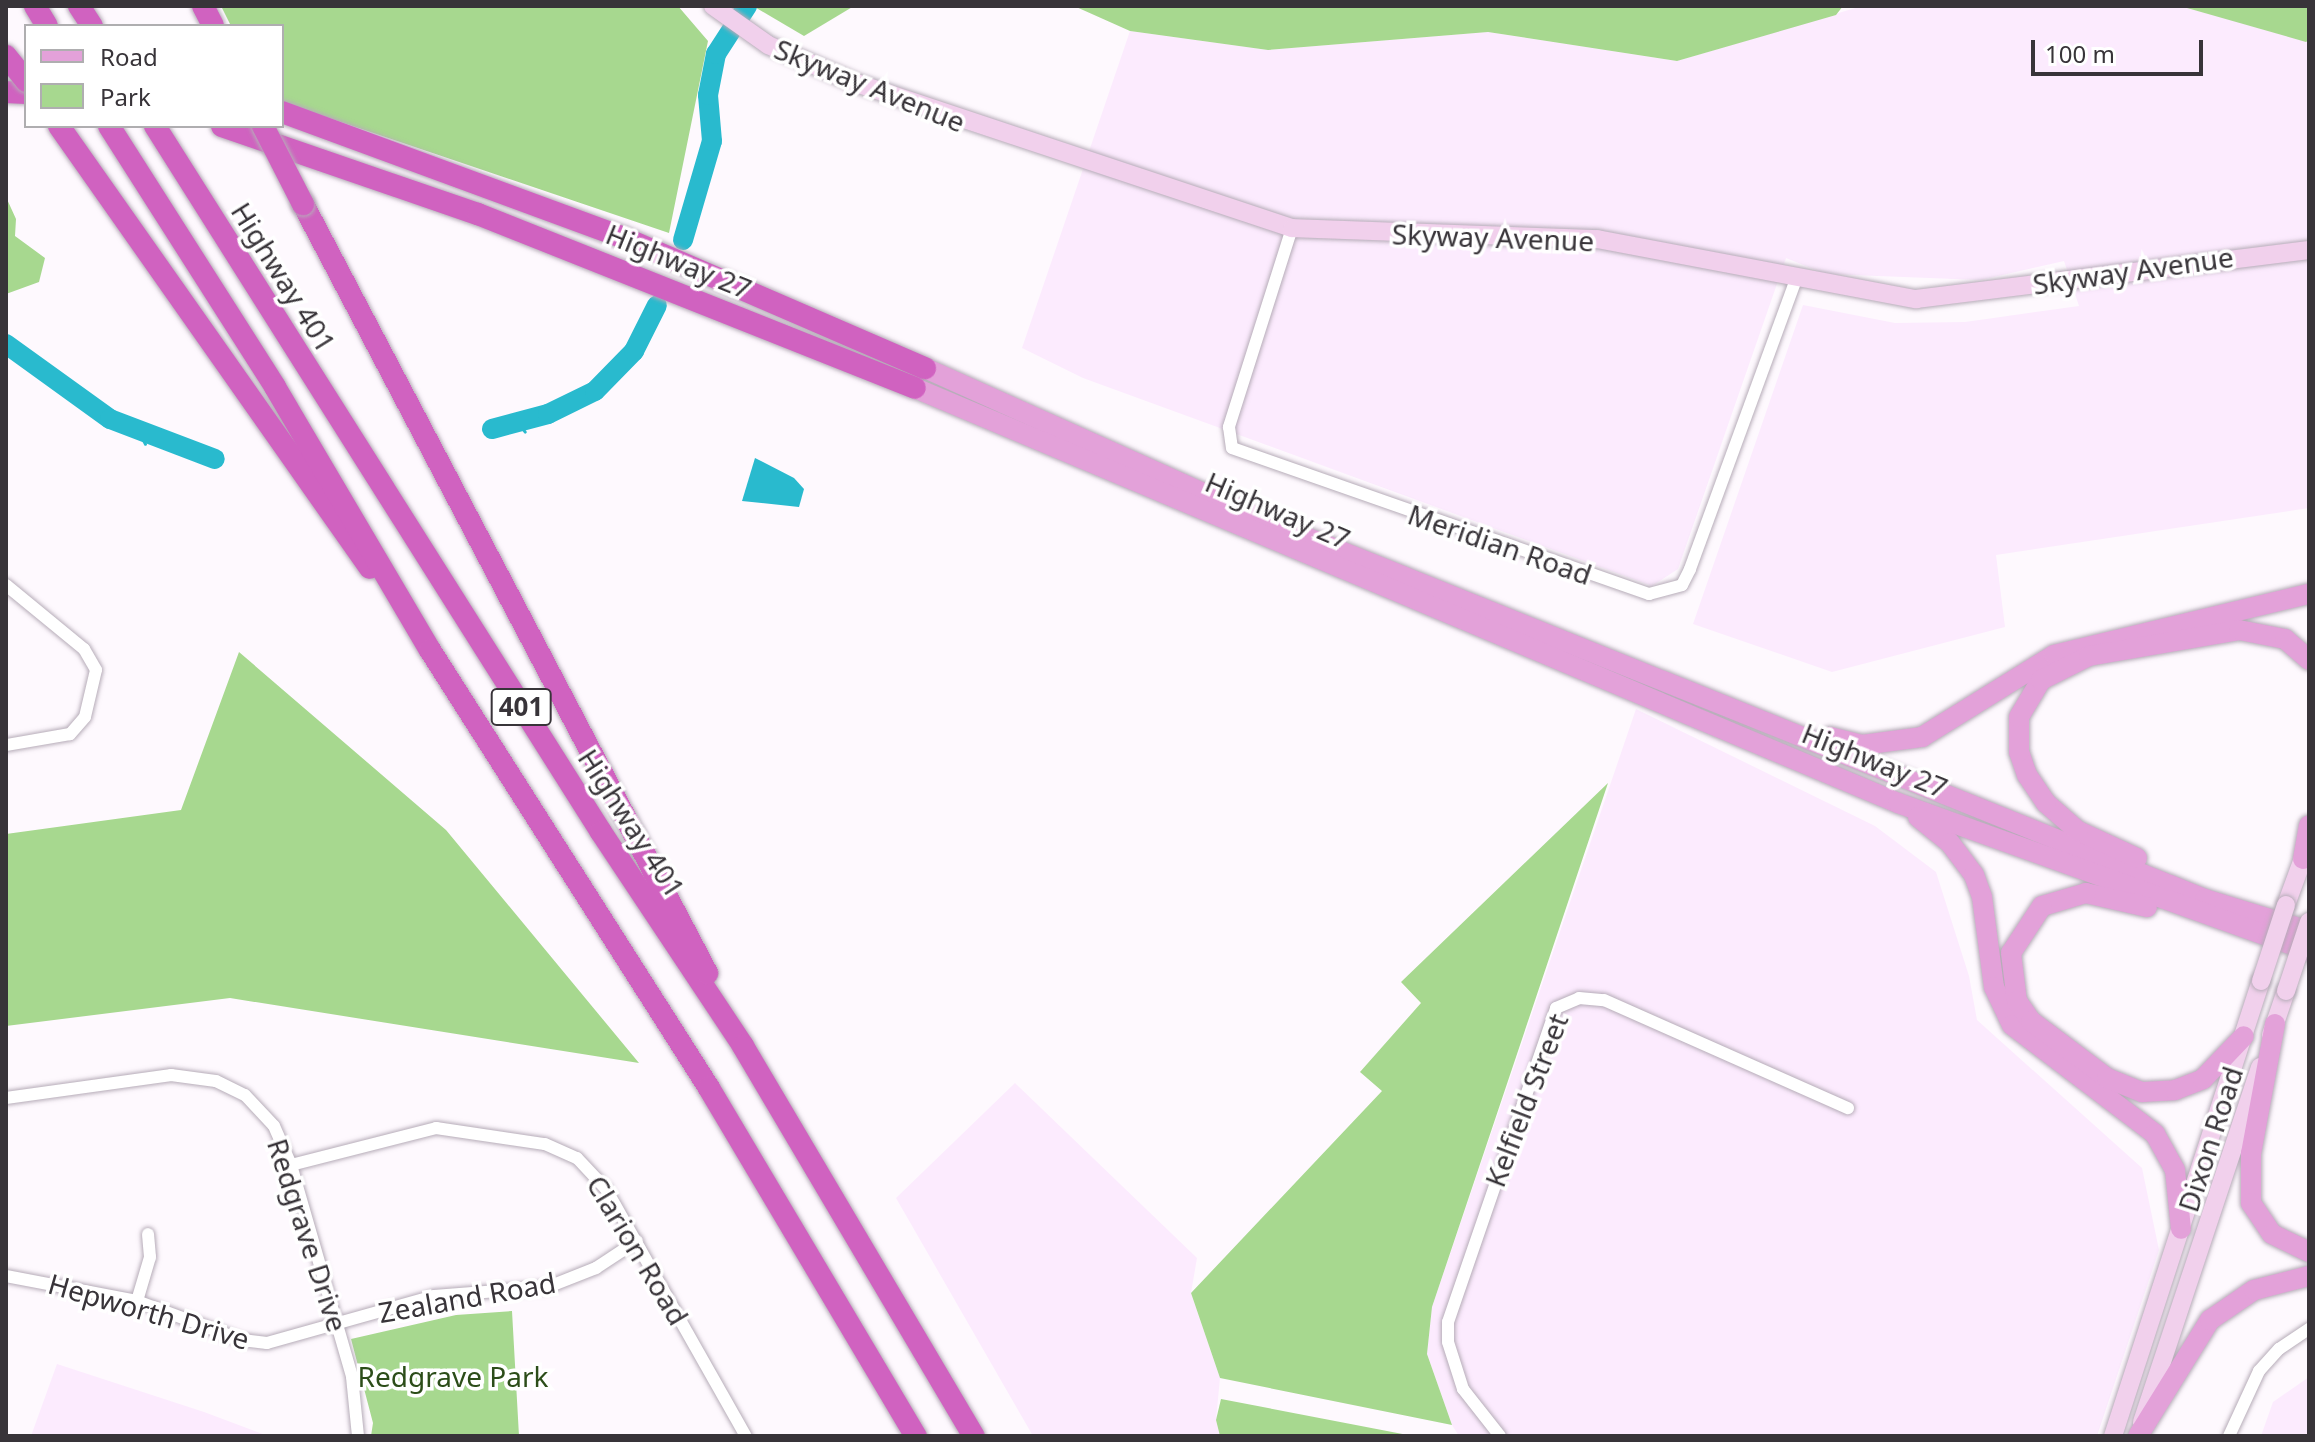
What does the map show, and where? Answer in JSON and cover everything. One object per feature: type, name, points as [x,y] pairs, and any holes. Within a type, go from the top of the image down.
[{"type":"highway","points":[[35,6],[46,24]]},
{"type":"highway","points":[[79,6],[91,24]]},
{"type":"highway","points":[[6,58],[24,79]]},
{"type":"highway","name":"Highway 27","points":[[284,113],[595,226],[920,378]]},
{"type":"highway","points":[[60,128],[280,446],[430,650]]},
{"type":"highway","name":"Highway 27","points":[[228,128],[478,214],[920,378]]},
{"type":"highway","points":[[264,128],[743,1046]]},
{"type":"highway","name":"Highway 401","points":[[157,129],[601,832],[743,1046],[974,1436]]},
{"type":"highway","name":"401","points":[[113,132],[297,423],[430,650],[716,1101],[916,1436]]},
{"type":"main road","name":"Highway 27","points":[[920,378],[1256,517],[2205,899],[2309,931]]},
{"type":"main road","name":"Highway 27","points":[[920,378],[1898,803],[2187,910],[2309,951]]},
{"type":"main road","points":[[1783,730],[1862,745],[1903,743],[1938,729],[2000,684],[2054,655],[2309,594]]},
{"type":"main road","points":[[2205,899],[2169,872],[2078,831],[2046,803],[2019,752],[2019,717],[2028,697],[2041,680],[2089,656],[2239,630],[2285,639],[2309,660]]},
{"type":"main road","points":[[1898,803],[1950,843],[1974,875],[1982,897],[1994,987],[2012,1025],[2143,1123],[2167,1151],[2175,1170],[2181,1229]]},
{"type":"main road","points":[[2306,851],[2309,826]]},
{"type":"main road","points":[[2187,910],[2157,909],[2086,893],[2042,906],[2011,953],[2017,1001],[2031,1021],[2107,1078],[2142,1092],[2175,1090],[2203,1079],[2244,1036]]},
{"type":"main road","points":[[2275,1024],[2251,1153],[2251,1203],[2272,1234],[2309,1252]]},
{"type":"main road","points":[[2137,1436],[2210,1320],[2254,1290],[2309,1276]]},
{"type":"street","name":"Skyway Avenue","points":[[713,7],[768,45],[962,123],[1292,228],[1597,239],[1796,280],[1916,299],[2309,250]]},
{"type":"street","name":"Meridian Road","points":[[1292,228],[1229,427],[1232,448],[1649,594],[1674,589],[1690,569],[1796,280]]},
{"type":"street","points":[[6,585],[84,649],[96,670],[85,717],[70,734],[6,745]]},
{"type":"street","name":"Dixon Road","points":[[2113,1436],[2306,851]]},
{"type":"street","name":"Dixon Road","points":[[2137,1436],[2309,922]]},
{"type":"street","name":"Kelfield Street","points":[[1500,1436],[1463,1389],[1448,1342],[1448,1322],[1556,1008],[1579,998],[1604,1000],[1848,1108]]},
{"type":"street","name":"Redgrave Drive","points":[[6,1098],[171,1075],[216,1081],[245,1095],[274,1126],[291,1165],[352,1377],[358,1436]]},
{"type":"street","name":"Clarion Road","points":[[291,1165],[436,1128],[545,1144],[584,1163],[637,1241],[746,1436]]},
{"type":"street","points":[[137,1301],[150,1257],[148,1234]]},
{"type":"street","name":"Zealand Road","points":[[337,1322],[434,1296],[548,1287],[596,1268],[637,1241]]},
{"type":"street","name":"Hepworth Drive","points":[[6,1276],[137,1301],[253,1342],[337,1322]]},
{"type":"street","points":[[2229,1436],[2259,1371],[2283,1345],[2309,1329]]},
{"type":"street","points":[[2142,1352],[2163,1358]]},
{"type":"shaded area","points":[[1862,6],[2180,6],[2309,40],[2309,508],[1996,555],[2005,627],[1832,672],[1693,624],[1803,305],[1895,323],[1965,322],[2079,306],[2064,261],[1981,280],[1826,274],[1786,258],[1678,569],[1652,586],[1083,378],[1022,348],[1130,31],[1268,50],[1488,32],[1677,61]]},
{"type":"shaded area","points":[[1636,709],[1875,826],[1936,872],[1969,976],[1977,1020],[2142,1168],[2159,1250],[2097,1436],[1459,1436],[1452,1425],[1427,1354],[1432,1307]]},
{"type":"shaded area","points":[[1015,1083],[1197,1258],[1191,1293],[1220,1378],[1216,1420],[1220,1436],[1033,1436],[896,1198]]},
{"type":"shaded area","points":[[57,1364],[204,1412],[268,1436],[31,1436]]},
{"type":"shaded area","points":[[2309,1377],[2309,1436],[2261,1436],[2273,1402]]},
{"type":"green space","points":[[221,6],[678,6],[708,41],[669,233],[284,103],[284,24],[230,24]]},
{"type":"green space","points":[[753,6],[854,6],[804,36]]},
{"type":"green space","points":[[1074,6],[1843,6],[1836,15],[1677,61],[1488,32],[1268,50],[1130,31]]},
{"type":"green space","points":[[2180,6],[2309,6],[2309,40],[2306,42]]},
{"type":"green space","points":[[6,197],[16,219],[15,236],[45,258],[39,282],[6,294]]},
{"type":"green space","points":[[239,652],[446,830],[639,1063],[230,998],[6,1026],[6,834],[181,810]]},
{"type":"green space","points":[[1608,783],[1432,1307],[1427,1354],[1452,1425],[1220,1378],[1191,1293],[1382,1091],[1360,1072],[1421,1003],[1401,982]]},
{"type":"green space","name":"Redgrave Park","points":[[512,1311],[519,1436],[371,1436],[373,1423],[351,1339],[456,1315]]},
{"type":"green space","points":[[1221,1399],[1413,1436],[1220,1436],[1216,1420]]},
{"type":"water","points":[[755,458],[794,478],[804,489],[799,507],[742,501]]},
{"type":"waterway","points":[[683,240],[712,141],[708,95],[716,54],[747,6]]},
{"type":"waterway","points":[[492,429],[548,414],[595,391],[634,351],[657,305]]},
{"type":"waterway","points":[[6,344],[110,419],[215,459]]},
{"type":"waterway","points":[[518,423],[525,432]]},
{"type":"waterway","points":[[140,434],[145,444]]}]
